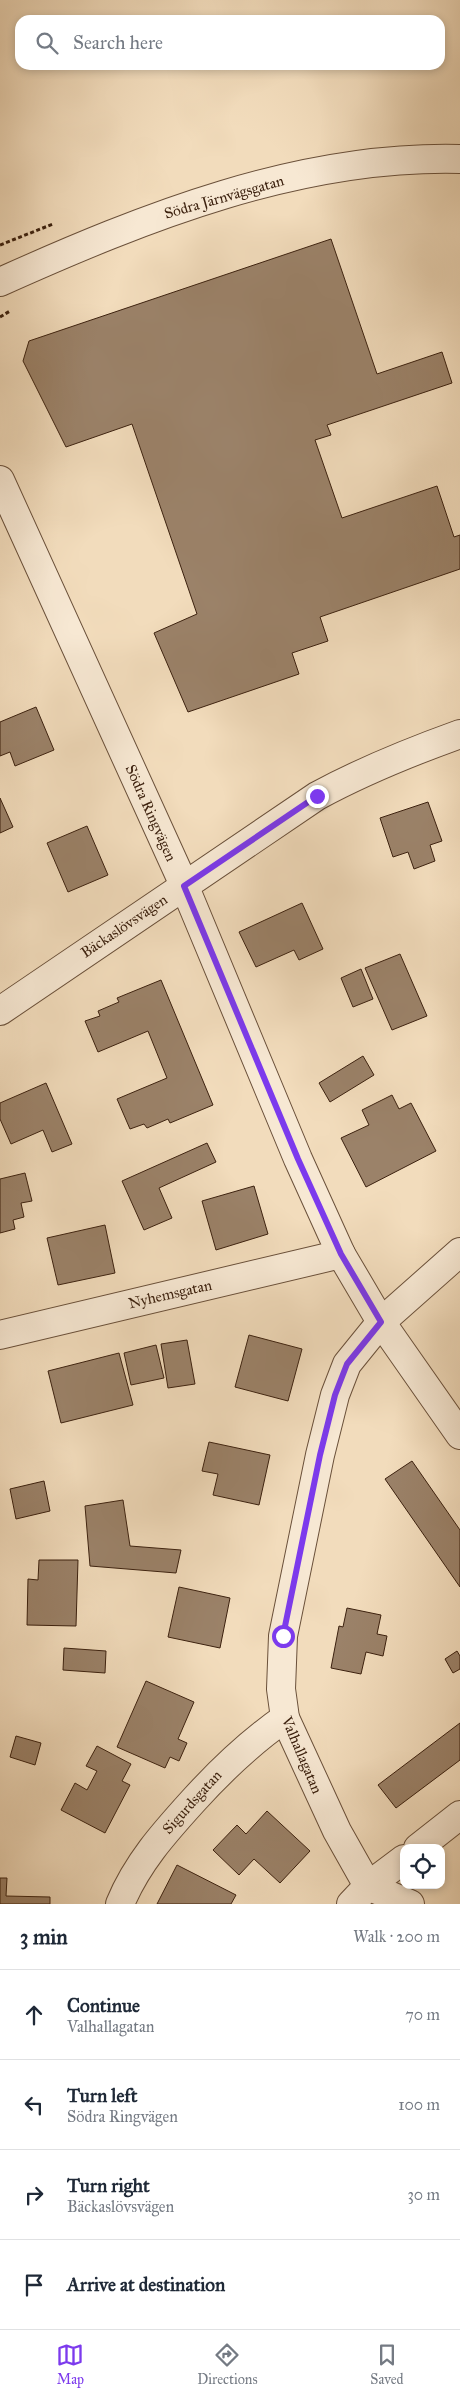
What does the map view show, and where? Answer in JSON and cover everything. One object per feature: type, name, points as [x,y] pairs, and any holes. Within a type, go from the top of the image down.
[{"type":"street","name":"Södra Järnvägsgatan","points":[[0,282],[126,228],[208,199],[306,174],[372,164],[460,159]]},
{"type":"street","name":"Södra Ringvägen","points":[[0,480],[184,886],[298,1159],[341,1254],[381,1322],[460,1435]]},
{"type":"street","name":"Bäckaslövsvägen","points":[[0,1011],[317,796],[397,756],[460,734]]},
{"type":"street","name":"Valhallagatan","points":[[360,1895],[337,1831],[284,1718],[281,1689],[283,1636],[320,1455],[335,1395],[347,1364],[381,1322],[460,1252]]},
{"type":"street","name":"Nyhemsgatan","points":[[0,1335],[341,1254]]},
{"type":"street","name":"Sigurdsgatan","points":[[120,1904],[129,1883],[146,1855],[173,1822],[231,1759],[284,1718]]},
{"type":"street","points":[[423,1844],[460,1815]]},
{"type":"street","points":[[360,1895],[400,1862]]},
{"type":"street","points":[[360,1895],[410,1904]]},
{"type":"path","points":[[0,317],[15,308]]},
{"type":"building","points":[[331,239],[377,374],[442,352],[452,383],[327,425],[331,435],[315,440],[342,518],[437,486],[454,537],[460,535],[460,569],[320,617],[328,641],[292,653],[299,674],[188,712],[154,633],[197,614],[132,424],[66,447],[23,361],[29,341]]},
{"type":"building","points":[[36,707],[54,750],[15,766],[10,752],[0,756],[0,722]]},
{"type":"building","points":[[0,798],[13,827],[0,833]]},
{"type":"building","points":[[428,802],[442,841],[430,845],[435,861],[414,869],[408,852],[393,857],[380,818]]},
{"type":"building","points":[[87,826],[108,875],[68,892],[47,843]]},
{"type":"building","points":[[302,903],[323,949],[299,960],[294,950],[256,967],[239,932]]},
{"type":"building","points":[[400,954],[427,1016],[392,1030],[365,968]]},
{"type":"building","points":[[361,969],[373,999],[353,1007],[341,978]]},
{"type":"building","points":[[161,980],[213,1105],[170,1123],[168,1119],[147,1128],[144,1124],[130,1129],[117,1099],[167,1078],[148,1031],[98,1052],[85,1021],[100,1016],[98,1011],[119,1002],[117,998]]},
{"type":"building","points":[[363,1056],[374,1075],[330,1102],[319,1083]]},
{"type":"building","points":[[46,1083],[72,1144],[52,1152],[43,1130],[11,1144],[0,1119],[0,1103]]},
{"type":"building","points":[[392,1095],[399,1109],[411,1103],[436,1151],[366,1187],[341,1138],[369,1125],[362,1110]]},
{"type":"building","points":[[207,1143],[216,1162],[159,1188],[172,1218],[144,1230],[122,1181]]},
{"type":"building","points":[[25,1173],[32,1201],[21,1203],[24,1217],[13,1220],[15,1229],[0,1233],[0,1179]]},
{"type":"building","points":[[254,1186],[268,1234],[216,1250],[202,1201]]},
{"type":"building","points":[[105,1225],[115,1273],[58,1285],[47,1238]]},
{"type":"building","points":[[249,1335],[302,1349],[288,1401],[235,1387]]},
{"type":"building","points":[[187,1340],[195,1384],[168,1388],[161,1344]]},
{"type":"building","points":[[156,1345],[164,1378],[131,1385],[124,1353]]},
{"type":"building","points":[[119,1353],[133,1405],[61,1423],[48,1371]]},
{"type":"building","points":[[209,1442],[270,1455],[259,1505],[213,1495],[218,1474],[202,1471]]},
{"type":"building","points":[[412,1461],[460,1530],[460,1587],[385,1479]]},
{"type":"building","points":[[44,1481],[50,1511],[16,1519],[10,1489]]},
{"type":"building","points":[[123,1500],[130,1546],[181,1550],[176,1573],[90,1566],[85,1506]]},
{"type":"building","points":[[39,1560],[78,1560],[76,1626],[27,1625],[28,1579],[38,1580]]},
{"type":"building","points":[[179,1587],[230,1598],[220,1648],[168,1637]]},
{"type":"building","points":[[347,1608],[381,1615],[377,1634],[387,1636],[383,1656],[366,1652],[361,1674],[331,1668],[339,1626],[343,1627]]},
{"type":"building","points":[[64,1648],[106,1651],[105,1673],[63,1670]]},
{"type":"building","points":[[457,1651],[460,1656],[460,1669],[453,1673],[445,1659]]},
{"type":"building","points":[[146,1681],[194,1702],[178,1739],[187,1743],[179,1761],[170,1757],[165,1768],[117,1747]]},
{"type":"building","points":[[460,1723],[460,1760],[396,1808],[378,1785]]},
{"type":"building","points":[[16,1736],[41,1743],[35,1765],[10,1757]]},
{"type":"building","points":[[97,1746],[131,1764],[122,1781],[130,1785],[105,1833],[61,1810],[75,1783],[87,1790],[97,1771],[86,1766]]},
{"type":"building","points":[[267,1811],[310,1851],[280,1883],[254,1859],[239,1875],[213,1850],[237,1825],[246,1834]]},
{"type":"building","points":[[177,1865],[236,1895],[231,1904],[157,1904]]},
{"type":"building","points":[[0,1878],[7,1878],[6,1896],[50,1897],[50,1904],[0,1904]]},
{"type":"route","points":[[283,1636],[320,1455],[335,1395],[347,1364],[361,1344],[381,1322],[341,1254],[298,1159],[184,886],[317,796]]}]
